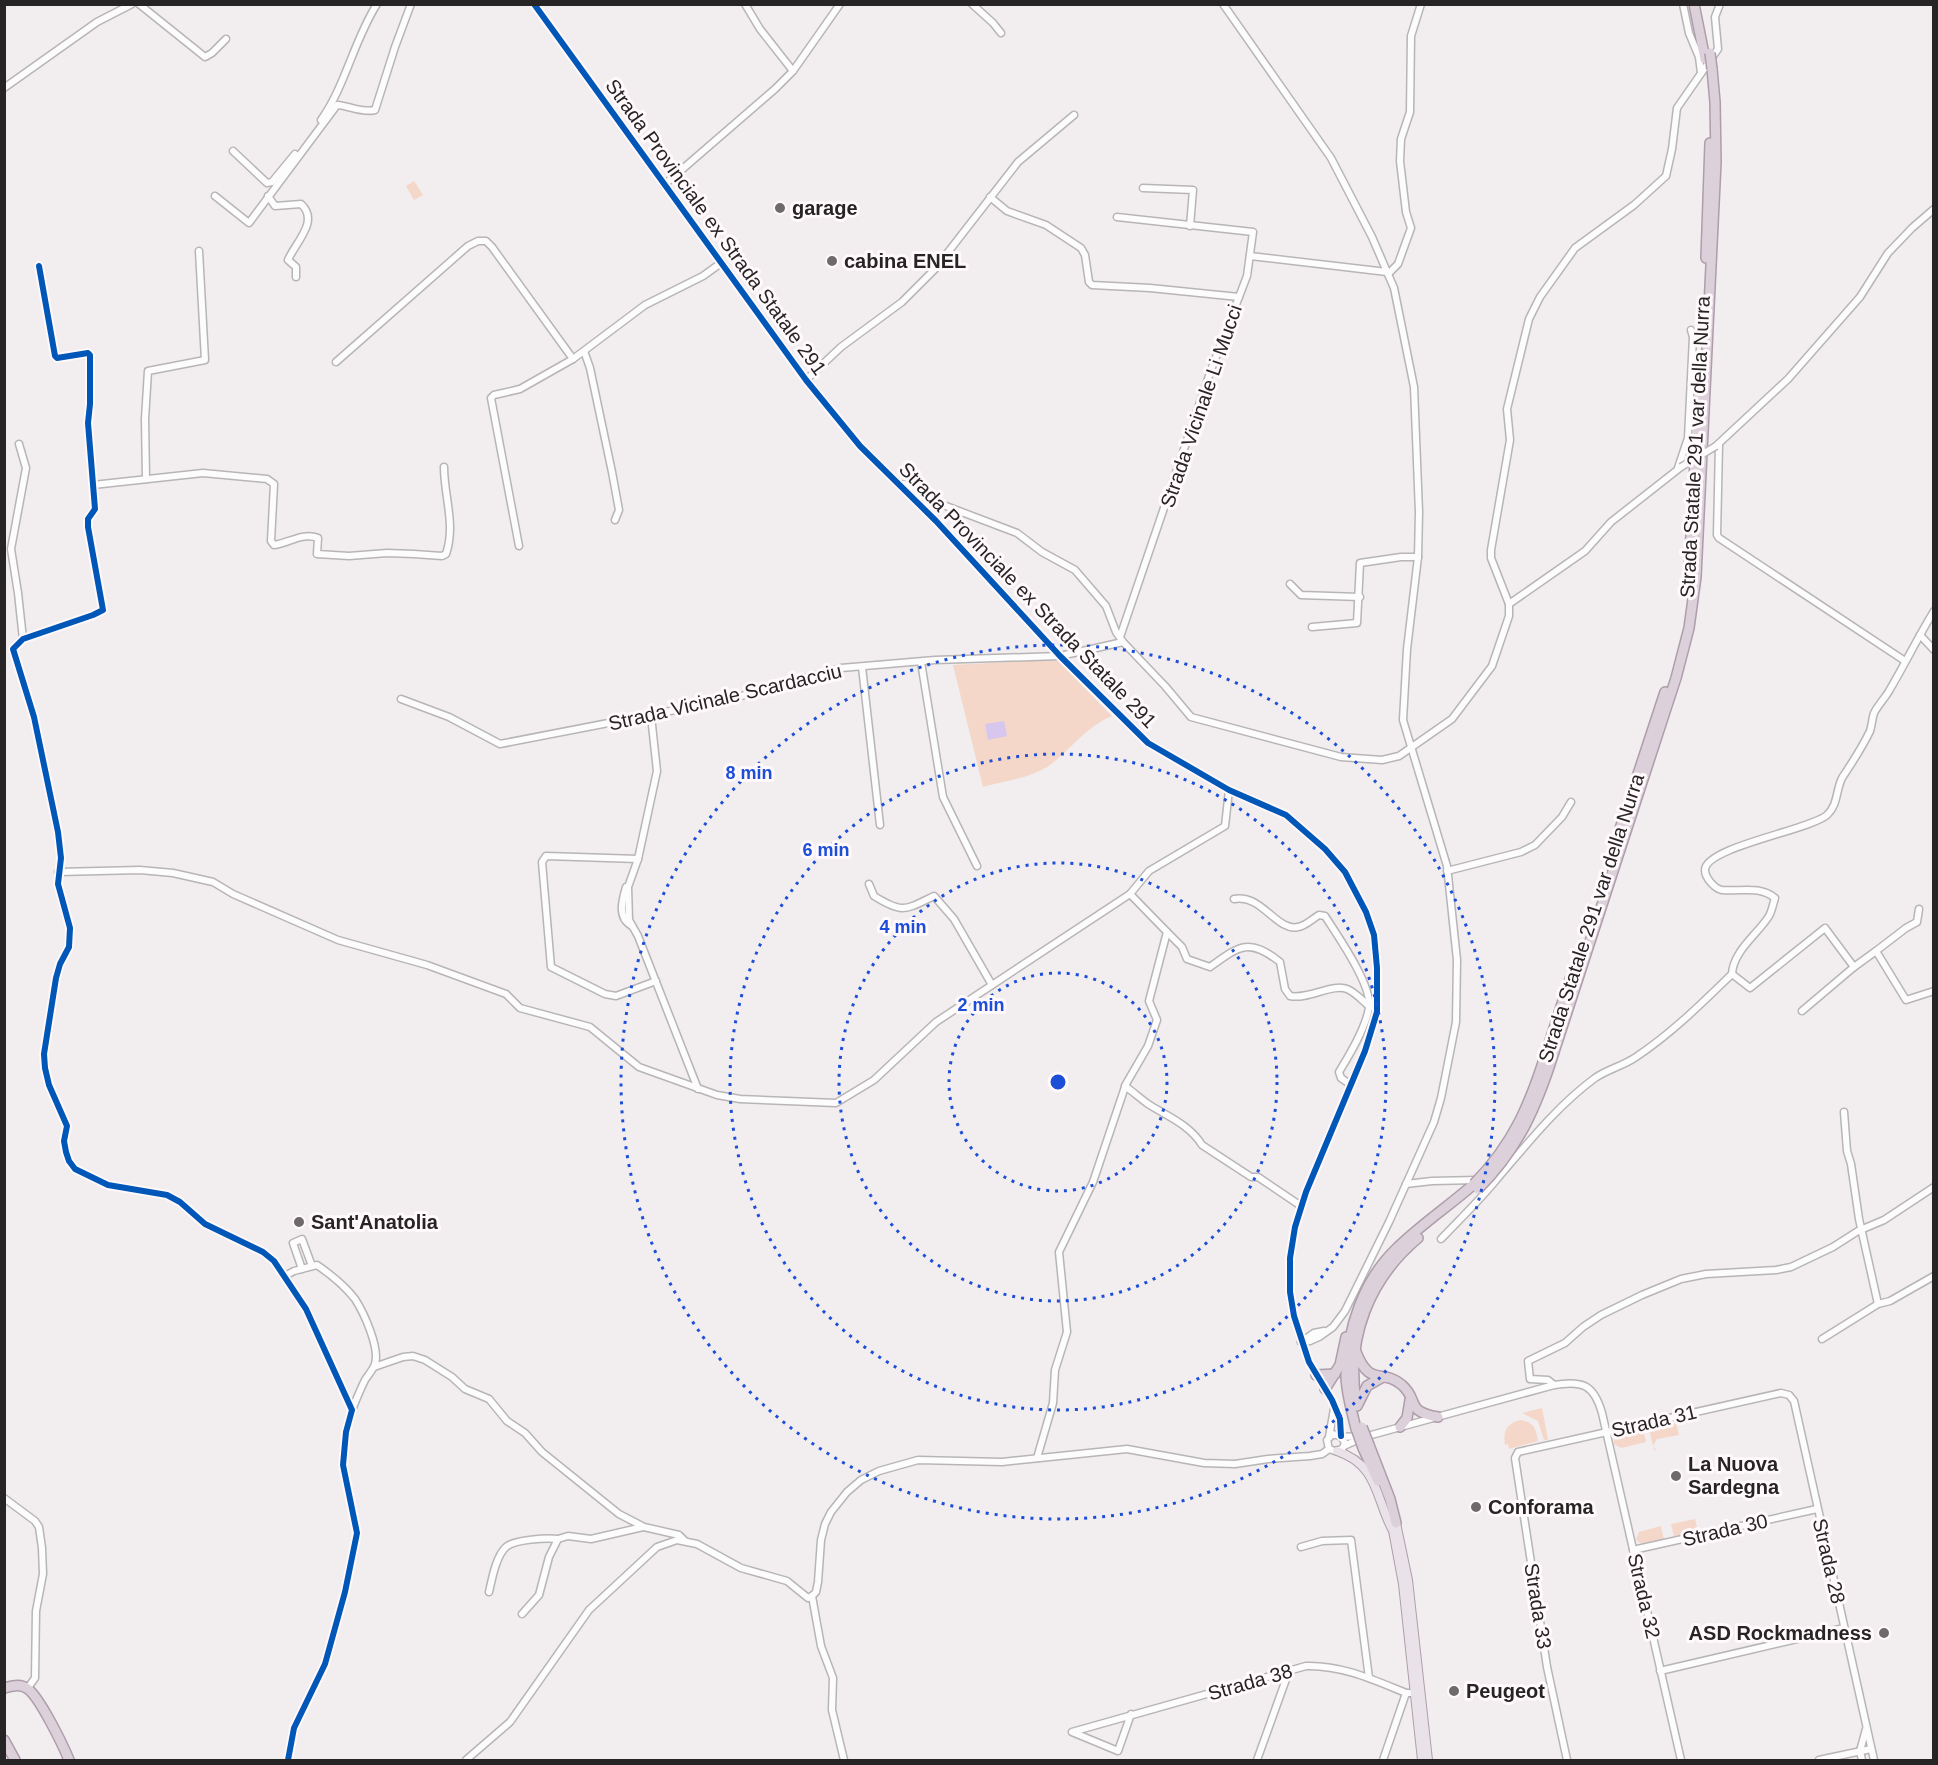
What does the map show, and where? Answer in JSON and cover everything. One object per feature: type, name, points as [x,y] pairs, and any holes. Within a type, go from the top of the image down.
[{"type":"highway","name":"Strada Statale 291 var della Nurra","points":[[1694,4],[1708,56]]},
{"type":"highway","name":"Strada Statale 291 var della Nurra","points":[[1359,1432],[1353,1374],[1355,1350],[1365,1311],[1380,1278],[1405,1249],[1476,1186],[1515,1133],[1526,1112],[1551,1051],[1681,651],[1696,577],[1716,143],[1707,73],[1708,56],[1700,4]]},
{"type":"highway","name":"Strada Statale 291 var della Nurra","points":[[1394,1526],[1390,1498],[1359,1432],[1351,1408],[1346,1374],[1354,1318],[1373,1280],[1394,1250],[1476,1186]]},
{"type":"highway","points":[[1325,1389],[1340,1365],[1347,1330],[1354,1318]]},
{"type":"highway","points":[[1355,1350],[1366,1371],[1372,1376],[1394,1380],[1403,1385],[1420,1413],[1438,1417]]},
{"type":"highway","points":[[1316,1375],[1335,1374]]},
{"type":"highway","points":[[1357,1408],[1367,1386],[1382,1377]]},
{"type":"highway","points":[[1411,1424],[1412,1403]]},
{"type":"highway","points":[[1400,1427],[1407,1418],[1412,1403]]},
{"type":"highway","points":[[4,1688],[15,1685],[27,1689],[37,1700],[69,1761]]},
{"type":"highway","points":[[4,1740],[15,1761]]},
{"type":"highway","points":[[4,1754],[8,1761]]},
{"type":"main road","points":[[1337,1449],[1359,1461],[1367,1471],[1394,1526]]},
{"type":"main road","name":"Strada Statale 291 var della Nurra","points":[[1394,1526],[1403,1584],[1411,1693],[1422,1761]]},
{"type":"main road","name":"Strada Statale 291 var della Nurra","points":[[1394,1526],[1408,1580],[1428,1761]]},
{"type":"street","points":[[4,88],[97,22],[132,4]]},
{"type":"street","points":[[139,4],[205,57],[226,39]]},
{"type":"street","points":[[233,151],[267,183],[272,182],[324,115],[377,4]]},
{"type":"street","points":[[215,196],[249,223],[337,105],[349,106],[366,112],[375,111],[394,47],[411,4]]},
{"type":"street","name":"Strada Provinciale ex Strada Statale 291","points":[[534,4],[806,380],[860,446],[936,521],[1060,656],[1148,743],[1229,790],[1273,807],[1296,822],[1325,849],[1345,872],[1366,912],[1374,935],[1377,953],[1377,1012],[1365,1051],[1301,1206],[1294,1227],[1290,1258],[1290,1292],[1302,1342],[1309,1362],[1340,1419],[1342,1436],[1337,1449]]},
{"type":"street","points":[[745,4],[760,29],[793,71]]},
{"type":"street","points":[[664,185],[793,71],[840,4]]},
{"type":"street","points":[[972,4],[993,22],[1001,33]]},
{"type":"street","points":[[1223,4],[1330,158],[1372,237],[1388,273],[1404,331],[1414,387],[1419,512],[1418,557],[1407,649],[1402,720],[1447,871],[1457,960],[1456,1022],[1434,1122],[1345,1311],[1333,1327],[1310,1341],[1302,1342]]},
{"type":"street","points":[[1250,256],[1388,273],[1398,264],[1411,228],[1406,212],[1400,161],[1401,139],[1410,112],[1411,36],[1420,4]]},
{"type":"street","points":[[1683,4],[1689,33],[1707,73]]},
{"type":"street","points":[[880,466],[916,495],[1017,532],[1042,552],[1075,570],[1106,606],[1121,640],[1191,717],[1341,757],[1382,760],[1399,756],[1452,718],[1492,666],[1509,616],[1509,604],[1491,558],[1491,550],[1510,440],[1507,409],[1529,319],[1540,297],[1575,248],[1631,207],[1666,176],[1677,108],[1707,73],[1718,49],[1715,17],[1720,4]]},
{"type":"street","points":[[806,380],[841,347],[902,302],[928,276],[970,226],[990,196],[1018,162],[1074,115]]},
{"type":"street","points":[[1143,188],[1193,190],[1190,226]]},
{"type":"street","points":[[268,196],[275,206],[301,204],[307,209],[306,228],[288,260],[296,267],[296,278]]},
{"type":"street","points":[[990,196],[1007,211],[1046,225],[1081,248],[1085,255],[1088,277],[1092,285],[1239,297]]},
{"type":"street","points":[[1509,604],[1585,551],[1611,522],[1679,468],[1717,445],[1788,379],[1860,297],[1888,253],[1934,209]]},
{"type":"street","name":"Strada Vicinale Li Mucci","points":[[1117,218],[1253,232],[1247,276],[1211,370],[1121,640]]},
{"type":"street","points":[[336,362],[468,246],[478,241],[486,241],[492,247],[573,359]]},
{"type":"street","points":[[146,479],[145,419],[148,371],[205,360],[199,251]]},
{"type":"street","points":[[519,546],[491,398],[494,395],[520,389],[573,359],[645,305],[703,276],[721,263]]},
{"type":"street","points":[[39,266],[55,356],[57,358],[81,353],[90,355],[88,423],[95,508],[88,519],[88,527],[103,610],[22,639],[13,649],[36,727],[58,832],[61,858],[58,884],[67,914],[70,938],[69,947],[56,978],[44,1054],[49,1085],[67,1126],[64,1141],[69,1161],[75,1169],[108,1185],[168,1195],[205,1224],[263,1252],[274,1261],[310,1317],[352,1410]]},
{"type":"street","points":[[1679,468],[1688,438],[1693,337],[1691,330]]},
{"type":"street","points":[[584,351],[590,368],[613,477],[619,510],[615,520]]},
{"type":"street","points":[[18,444],[26,468],[11,549],[22,639]]},
{"type":"street","points":[[1717,445],[1717,536],[1905,661]]},
{"type":"street","points":[[93,485],[203,473],[267,478],[274,484],[271,541],[274,545],[284,544],[305,536],[318,538],[317,554],[442,556],[446,554],[449,546],[451,528],[444,487],[444,467]]},
{"type":"street","points":[[1312,627],[1357,624],[1360,563],[1418,557]]},
{"type":"street","points":[[1290,584],[1301,595],[1360,597]]},
{"type":"street","points":[[1441,1239],[1496,1180],[1535,1132],[1596,1077],[1632,1059],[1685,1020],[1732,974],[1732,968],[1740,953],[1770,915],[1775,898],[1759,890],[1721,890],[1710,882],[1706,875],[1707,865],[1718,856],[1754,841],[1804,826],[1829,814],[1839,793],[1841,780],[1871,729],[1874,713],[1889,692],[1934,611]]},
{"type":"street","points":[[1920,634],[1934,650]]},
{"type":"street","name":"Strada Vicinale Scardacciu","points":[[401,699],[449,717],[500,744],[727,700],[841,668],[1060,656],[1121,640]]},
{"type":"street","points":[[921,662],[943,798],[977,866]]},
{"type":"street","points":[[862,667],[880,825]]},
{"type":"street","points":[[649,716],[657,771],[628,887],[628,909],[632,926],[698,1089]]},
{"type":"street","points":[[58,872],[141,870],[173,873],[213,882],[233,894],[338,940],[427,964],[506,994],[520,1008],[590,1027],[639,1067],[698,1089],[740,1099],[836,1103],[874,1080],[936,1022],[1130,894],[1149,871],[1225,826],[1229,790]]},
{"type":"street","points":[[1447,871],[1521,852],[1535,844],[1562,817],[1571,802]]},
{"type":"street","points":[[636,859],[546,856],[542,862],[551,967],[605,994],[616,996],[656,981]]},
{"type":"street","points":[[869,884],[874,896],[901,909],[934,897],[954,919],[992,985]]},
{"type":"street","points":[[1130,894],[1182,947],[1187,959],[1210,967],[1245,946],[1256,947],[1280,962],[1285,989],[1290,996],[1311,995],[1340,987],[1348,989],[1370,1007]]},
{"type":"street","points":[[1234,899],[1240,898],[1255,902],[1282,922],[1293,927],[1305,924],[1319,915],[1325,916],[1359,969],[1370,1007],[1354,1048],[1340,1072],[1341,1078],[1351,1085]]},
{"type":"street","points":[[1802,1011],[1854,967],[1906,927],[1917,922],[1919,909]]},
{"type":"street","points":[[1732,974],[1750,988],[1825,928],[1854,967]]},
{"type":"street","points":[[1037,1458],[1053,1403],[1055,1370],[1067,1332],[1059,1252],[1093,1182],[1125,1086],[1148,1046],[1157,1020],[1149,1001],[1167,932]]},
{"type":"street","points":[[1876,951],[1906,1000],[1934,991]]},
{"type":"street","points":[[1125,1086],[1174,1119],[1198,1139],[1202,1146],[1251,1177],[1258,1177],[1301,1206]]},
{"type":"street","points":[[1844,1112],[1847,1151],[1878,1304]]},
{"type":"street","points":[[1406,1184],[1455,1180],[1496,1180]]},
{"type":"street","points":[[1554,1384],[1548,1380],[1530,1378],[1528,1361],[1565,1343],[1601,1315],[1642,1295],[1691,1277],[1791,1267],[1884,1220],[1934,1187]]},
{"type":"street","points":[[302,1269],[293,1243],[302,1239],[312,1266]]},
{"type":"street","points":[[285,1276],[317,1265],[332,1275],[354,1298],[372,1337],[376,1361],[361,1387],[346,1432],[343,1465],[357,1533],[345,1592],[325,1664],[294,1728],[288,1761]]},
{"type":"street","points":[[1822,1339],[1878,1304],[1890,1301],[1934,1276]]},
{"type":"street","points":[[1294,1316],[1302,1328],[1317,1335]]},
{"type":"street","points":[[1309,1362],[1317,1335]]},
{"type":"street","points":[[374,1367],[403,1357],[413,1356],[425,1360],[452,1377],[465,1389],[489,1399],[507,1421],[525,1433],[542,1452],[619,1514],[644,1527],[679,1535],[686,1541],[714,1552],[741,1568],[787,1581],[808,1598],[816,1592],[825,1524],[836,1505],[861,1480],[879,1471],[926,1459],[1002,1461],[1134,1449],[1204,1463],[1235,1464],[1322,1454],[1337,1449],[1359,1432]]},
{"type":"street","name":"Strada 32","points":[[1554,1384],[1572,1382],[1584,1385],[1592,1390],[1599,1401],[1681,1761]]},
{"type":"street","points":[[1329,1437],[1333,1434],[1342,1436],[1400,1427],[1554,1384]]},
{"type":"street","name":"Strada 31","points":[[1518,1452],[1781,1393],[1789,1395]]},
{"type":"street","name":"Strada 28","points":[[1789,1395],[1794,1401],[1874,1761]]},
{"type":"street","points":[[1334,1409],[1327,1443],[1337,1449]]},
{"type":"street","points":[[1340,1419],[1343,1427],[1359,1432]]},
{"type":"street","name":"Strada 33","points":[[1518,1452],[1515,1458],[1547,1667],[1567,1761]]},
{"type":"street","points":[[4,1498],[35,1521],[39,1527],[42,1548],[43,1574],[36,1611],[35,1678],[27,1689]]},
{"type":"street","name":"Strada 30","points":[[1633,1550],[1817,1509]]},
{"type":"street","points":[[489,1592],[493,1573],[506,1547],[514,1543],[568,1536],[591,1539],[644,1527]]},
{"type":"street","points":[[522,1614],[539,1595],[549,1557],[558,1539]]},
{"type":"street","points":[[1301,1547],[1322,1541],[1351,1540],[1369,1678]]},
{"type":"street","points":[[466,1761],[510,1722],[590,1610],[657,1547],[668,1542],[686,1541]]},
{"type":"street","points":[[812,1596],[821,1646],[833,1678],[832,1710],[844,1761]]},
{"type":"street","points":[[1660,1671],[1844,1628]]},
{"type":"street","name":"Strada 38","points":[[1131,1714],[1118,1751],[1072,1732],[1131,1714],[1306,1666],[1325,1666],[1411,1693]]},
{"type":"street","points":[[1257,1761],[1289,1671]]},
{"type":"street","points":[[1383,1761],[1411,1693]]},
{"type":"street","name":"Strada 28","points":[[1862,1761],[1860,1751],[1867,1728]]},
{"type":"street","points":[[1819,1761],[1871,1749]]},
{"type":"shaded area","points":[[414,181],[423,195],[414,200],[406,186]]},
{"type":"shaded area","points":[[1058,661],[1112,716],[1095,726],[1058,759],[1043,769],[1026,776],[983,787],[953,665]]},
{"type":"shaded area","points":[[1004,721],[1007,736],[988,740],[985,724]]},
{"type":"shaded area","points":[[1542,1408],[1548,1440],[1544,1440],[1538,1421],[1522,1413]]},
{"type":"shaded area","points":[[1520,1420],[1534,1427],[1538,1441],[1509,1449],[1508,1444],[1505,1445],[1505,1432],[1511,1424]]},
{"type":"shaded area","points":[[1676,1423],[1679,1435],[1657,1439],[1653,1446],[1649,1429]]},
{"type":"shaded area","points":[[1643,1429],[1646,1442],[1621,1448],[1614,1444],[1617,1435]]},
{"type":"shaded area","points":[[1695,1519],[1698,1532],[1674,1536],[1671,1524]]},
{"type":"shaded area","points":[[1661,1526],[1664,1540],[1642,1544],[1636,1540],[1639,1532]]},
{"type":"cycle path","points":[[534,4],[806,380],[860,446],[936,521],[1060,656],[1148,743],[1229,790],[1286,815],[1325,849],[1345,872],[1366,912],[1374,935],[1377,1012],[1365,1051],[1306,1192],[1295,1227],[1290,1258],[1290,1292],[1294,1316],[1309,1362],[1332,1400],[1340,1419],[1341,1436]]},
{"type":"cycle path","points":[[39,266],[55,356],[57,358],[88,353],[90,355],[88,423],[95,509],[88,519],[88,527],[103,610],[23,639],[13,649],[34,717],[58,832],[61,858],[58,884],[70,928],[69,947],[56,978],[44,1054],[45,1068],[49,1085],[67,1126],[64,1141],[66,1152],[75,1169],[108,1185],[167,1195],[180,1202],[205,1224],[263,1252],[274,1261],[306,1309],[352,1410],[346,1432],[343,1465],[357,1533],[345,1592],[325,1664],[294,1728],[288,1760]]},
{"type":"place","name":"garage","points":[[780,208]]},
{"type":"place","name":"cabina ENEL","points":[[832,261]]},
{"type":"place","name":"Sant'Anatolia","points":[[299,1222]]},
{"type":"place","name":"La Nuova Sardegna","points":[[1676,1476]]},
{"type":"place","name":"Conforama","points":[[1476,1507]]},
{"type":"place","name":"ASD Rockmadness","points":[[1884,1633]]},
{"type":"place","name":"Peugeot","points":[[1454,1691]]}]
